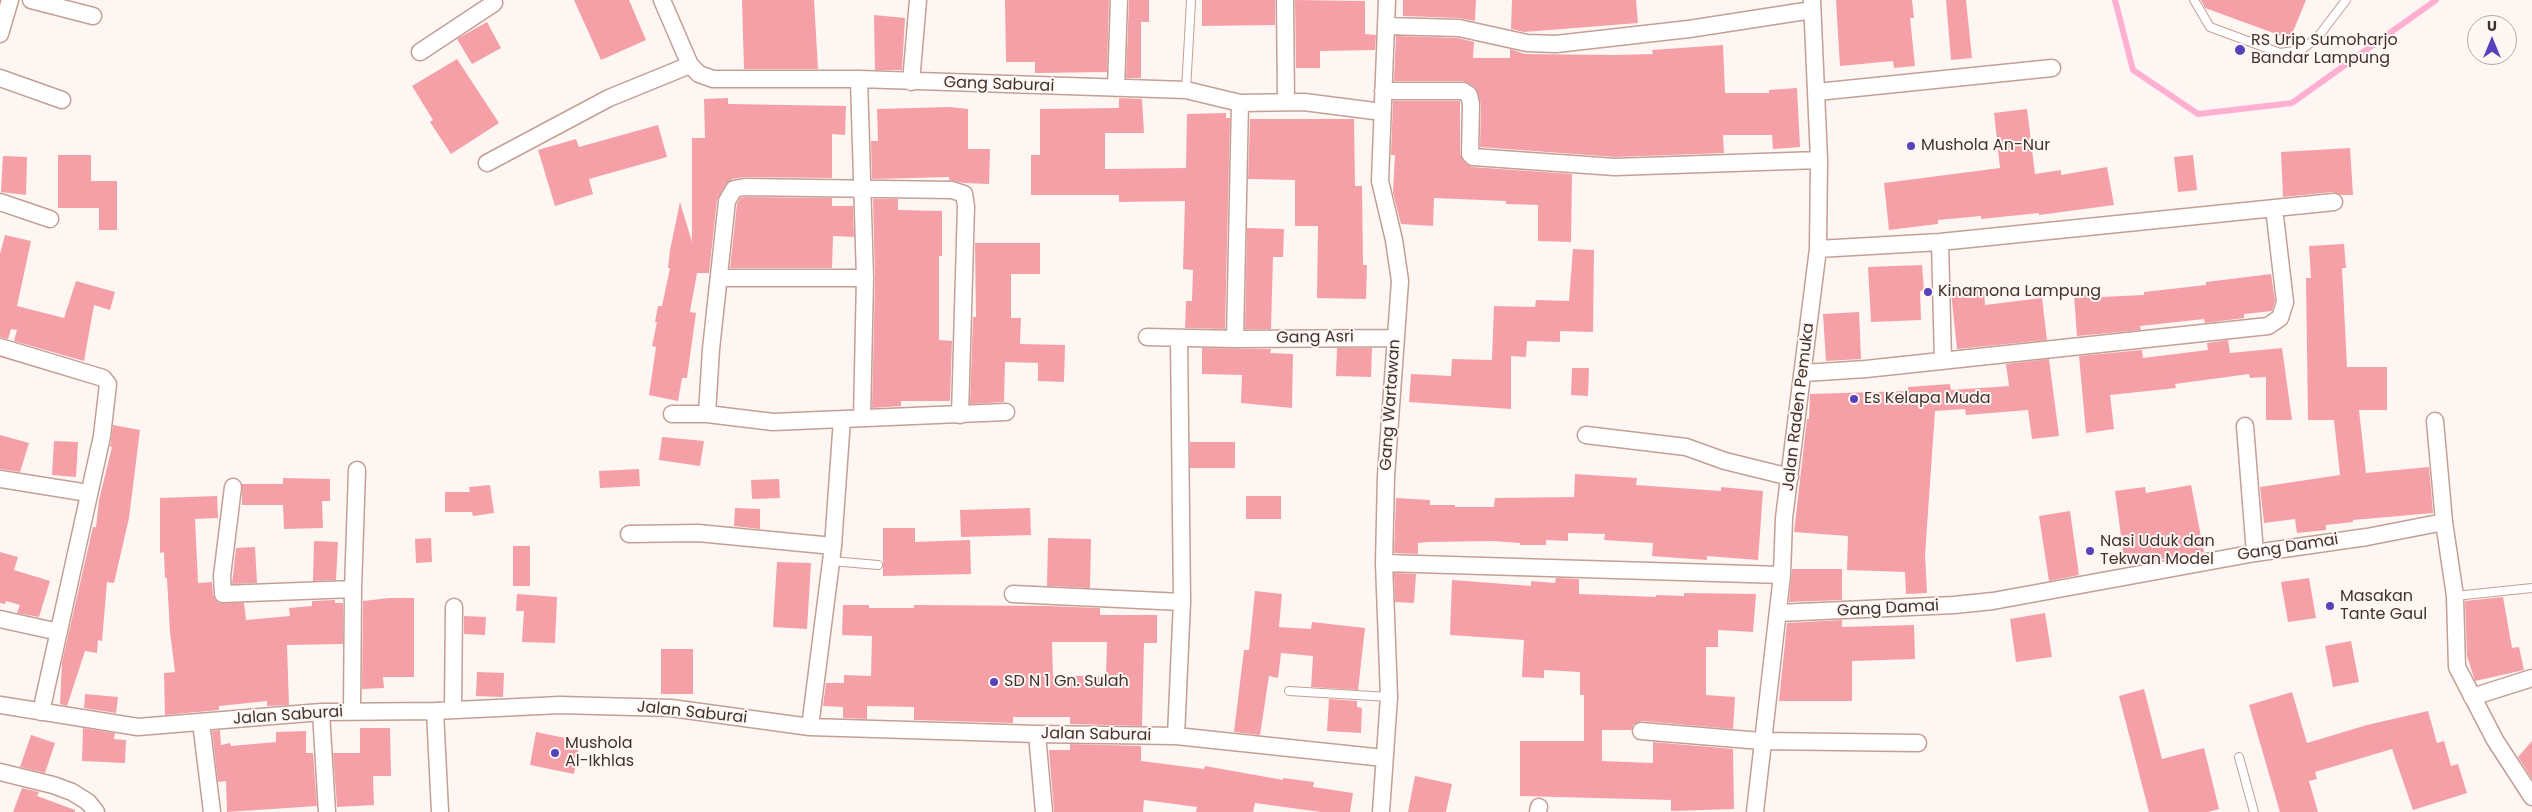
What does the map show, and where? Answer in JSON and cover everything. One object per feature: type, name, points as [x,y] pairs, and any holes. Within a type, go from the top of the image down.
[{"type":"street","points":[[0,34],[10,0]]},
{"type":"street","points":[[31,0],[94,16]]},
{"type":"street","points":[[487,164],[609,98],[690,65],[662,0]]},
{"type":"street","points":[[911,82],[918,0]]},
{"type":"street","points":[[1116,88],[1119,0]]},
{"type":"street","points":[[1285,0],[1286,102]]},
{"type":"street","name":"Gang Wartawan","points":[[1381,812],[1389,697],[1384,563],[1386,476],[1400,281],[1394,240],[1380,181],[1387,0]]},
{"type":"street","points":[[420,52],[495,1]]},
{"type":"street","points":[[1386,26],[1459,28],[1527,43],[1556,44],[1689,29],[1812,5]]},
{"type":"street","name":"Jalan Raden Pemuka","points":[[1754,812],[1782,575],[1784,518],[1804,373],[1818,249],[1819,160],[1812,5]]},
{"type":"street","name":"Gang Saburai","points":[[690,65],[699,74],[713,79],[859,79],[1186,90],[1240,104],[1286,102],[1382,112]]},
{"type":"street","points":[[1817,92],[2052,68]]},
{"type":"street","points":[[0,78],[62,100]]},
{"type":"street","points":[[859,79],[864,278],[862,418]]},
{"type":"street","points":[[1383,91],[1463,92],[1469,96],[1471,104],[1470,154],[1473,157],[1615,168],[1819,160]]},
{"type":"street","points":[[1235,339],[1240,104]]},
{"type":"street","points":[[707,414],[711,349],[727,201],[728,195],[734,189],[952,190],[958,191],[966,198],[960,415]]},
{"type":"street","points":[[0,202],[50,219]]},
{"type":"street","points":[[1818,249],[1940,242],[2334,202]]},
{"type":"street","points":[[1804,373],[1943,361],[2268,326],[2280,318],[2285,302],[2274,208]]},
{"type":"street","points":[[1940,242],[1943,361]]},
{"type":"street","points":[[720,278],[864,278]]},
{"type":"street","name":"Gang Asri","points":[[1147,337],[1235,339],[1395,338]]},
{"type":"street","points":[[1176,736],[1182,602],[1179,338]]},
{"type":"street","points":[[0,347],[102,378],[108,384],[102,436],[41,712]]},
{"type":"street","points":[[672,414],[707,414],[773,422],[1006,412]]},
{"type":"street","points":[[810,727],[832,553],[842,419]]},
{"type":"street","points":[[2435,421],[2444,522],[2455,596],[2457,667],[2494,740],[2532,798]]},
{"type":"street","points":[[2245,426],[2255,553]]},
{"type":"street","points":[[1586,435],[1686,447],[1724,461],[1790,477]]},
{"type":"street","points":[[352,711],[353,589],[357,470]]},
{"type":"street","points":[[0,480],[88,493]]},
{"type":"street","points":[[233,487],[222,576],[223,594],[353,589]]},
{"type":"street","name":"Gang Damai","points":[[1778,613],[1983,602],[2255,553],[2444,522]]},
{"type":"street","points":[[629,534],[698,532],[832,553]]},
{"type":"street","points":[[1384,563],[1782,575]]},
{"type":"street","points":[[1013,594],[1182,602]]},
{"type":"street","points":[[453,709],[454,606]]},
{"type":"street","points":[[0,619],[59,632]]},
{"type":"street","points":[[2472,697],[2532,678]]},
{"type":"street","name":"Jalan Saburai","points":[[0,706],[138,727],[321,712],[435,711],[560,705],[671,708],[810,727],[1176,736],[1384,758]]},
{"type":"street","points":[[435,711],[440,812]]},
{"type":"street","points":[[321,712],[327,812]]},
{"type":"street","points":[[201,722],[212,812]]},
{"type":"street","points":[[1641,731],[1761,740],[1918,743]]},
{"type":"street","points":[[1037,734],[1044,812]]},
{"type":"street","points":[[0,772],[53,785],[72,792],[88,802],[96,812]]},
{"type":"lane","points":[[2194,0],[2210,27],[2280,53],[2301,50],[2318,36],[2346,0]]},
{"type":"lane","points":[[1186,90],[1191,1]]},
{"type":"lane","points":[[832,553],[878,565]]},
{"type":"lane","points":[[2455,596],[2532,588]]},
{"type":"lane","points":[[1289,691],[1389,697]]},
{"type":"lane","points":[[2239,757],[2254,812]]},
{"type":"building","points":[[574,0],[629,0],[646,40],[601,60]]},
{"type":"building","points":[[742,0],[814,0],[818,69],[744,69]]},
{"type":"building","points":[[1005,0],[1109,0],[1107,72],[1035,73],[1035,62],[1006,62]]},
{"type":"building","points":[[1129,0],[1149,0],[1149,22],[1141,22],[1141,78],[1126,78]]},
{"type":"building","points":[[1202,0],[1275,0],[1275,25],[1202,26]]},
{"type":"building","points":[[1295,0],[1365,1],[1365,34],[1376,35],[1375,50],[1320,51],[1320,68],[1296,68]]},
{"type":"building","points":[[1403,0],[1476,0],[1475,21],[1459,18],[1403,16]]},
{"type":"building","points":[[1512,0],[1636,0],[1638,23],[1524,32],[1511,29]]},
{"type":"building","points":[[1836,0],[1912,0],[1914,18],[1910,18],[1915,66],[1894,68],[1893,61],[1840,66]]},
{"type":"building","points":[[1946,0],[1966,0],[1972,58],[1951,60]]},
{"type":"building","points":[[2201,0],[2306,0],[2290,39],[2205,8]]},
{"type":"building","points":[[874,15],[905,18],[902,70],[875,70]]},
{"type":"building","points":[[487,22],[501,48],[472,64],[457,39]]},
{"type":"building","points":[[1396,36],[1458,38],[1474,42],[1473,58],[1510,58],[1510,49],[1525,54],[1616,55],[1653,54],[1652,50],[1723,45],[1725,93],[1769,93],[1769,90],[1797,88],[1800,147],[1773,149],[1772,135],[1723,135],[1724,153],[1615,157],[1480,147],[1481,104],[1475,87],[1463,81],[1394,81]]},
{"type":"building","points":[[457,59],[499,123],[451,154],[430,122],[433,120],[412,86]]},
{"type":"building","points":[[728,98],[728,104],[846,106],[845,135],[832,134],[832,178],[745,177],[732,179],[726,184],[717,200],[709,273],[697,273],[690,312],[696,313],[687,378],[682,378],[678,401],[649,395],[656,347],[652,346],[657,322],[655,322],[658,306],[662,306],[670,268],[668,268],[670,250],[680,202],[692,242],[692,138],[705,138],[704,99]]},
{"type":"building","points":[[1119,98],[1142,99],[1144,133],[1105,133],[1105,169],[1186,168],[1187,114],[1226,113],[1226,118],[1230,118],[1225,329],[1185,328],[1186,301],[1192,301],[1193,270],[1183,269],[1185,201],[1119,202],[1119,195],[1031,195],[1031,155],[1040,155],[1040,109],[1119,108]]},
{"type":"building","points":[[1393,101],[1460,101],[1460,154],[1463,161],[1472,167],[1572,174],[1571,242],[1538,241],[1538,205],[1506,204],[1506,201],[1434,198],[1433,226],[1401,224],[1393,193],[1395,155],[1391,155]]},
{"type":"building","points":[[950,107],[968,109],[968,149],[990,149],[989,184],[964,183],[949,180],[949,177],[872,179],[871,141],[878,141],[877,109]]},
{"type":"building","points":[[2027,109],[2035,174],[2061,170],[2061,175],[2107,167],[2114,205],[2039,215],[2039,213],[1981,219],[1981,216],[1938,220],[1938,224],[1889,230],[1884,183],[2000,168],[1994,113]]},
{"type":"building","points":[[1250,119],[1354,119],[1355,186],[1362,186],[1363,265],[1367,265],[1366,299],[1317,298],[1318,226],[1295,226],[1295,180],[1248,179]]},
{"type":"building","points":[[658,125],[667,157],[589,179],[593,194],[555,206],[538,150],[576,139],[579,147]]},
{"type":"building","points":[[2350,148],[2353,195],[2341,195],[2333,192],[2283,197],[2281,152]]},
{"type":"building","points":[[58,155],[91,155],[91,181],[117,181],[117,230],[99,230],[99,208],[58,208]]},
{"type":"building","points":[[2193,155],[2197,190],[2178,192],[2174,157]]},
{"type":"building","points":[[3,156],[27,157],[26,195],[1,192]]},
{"type":"building","points":[[740,198],[832,198],[832,206],[853,206],[854,237],[833,236],[832,268],[730,268],[737,204]]},
{"type":"building","points":[[873,199],[898,199],[898,210],[942,211],[942,256],[939,256],[939,340],[952,341],[950,401],[901,401],[901,406],[872,408],[875,278]]},
{"type":"building","points":[[1247,228],[1284,229],[1283,257],[1273,257],[1271,329],[1245,329]]},
{"type":"building","points":[[5,235],[31,241],[17,306],[64,318],[76,281],[115,292],[110,310],[94,305],[84,361],[14,341],[17,330],[11,329],[8,339],[0,337],[0,254]]},
{"type":"building","points":[[975,243],[1040,243],[1040,274],[1011,274],[1011,318],[1021,318],[1020,344],[1065,345],[1064,382],[1038,381],[1038,363],[1005,362],[1004,402],[970,404],[973,317],[976,317]]},
{"type":"building","points":[[2344,244],[2346,268],[2342,268],[2347,367],[2387,367],[2387,410],[2359,410],[2366,473],[2429,467],[2433,513],[2353,520],[2353,522],[2326,525],[2326,530],[2297,533],[2295,519],[2264,523],[2260,487],[2340,475],[2334,420],[2308,420],[2306,278],[2311,278],[2309,246]]},
{"type":"building","points":[[1573,249],[1594,250],[1593,332],[1560,331],[1560,342],[1527,341],[1526,357],[1511,356],[1511,409],[1409,402],[1411,374],[1451,376],[1452,359],[1492,360],[1494,306],[1535,307],[1536,300],[1569,301]]},
{"type":"building","points":[[1922,265],[1924,291],[1920,291],[1921,320],[1871,322],[1868,267]]},
{"type":"building","points":[[2271,274],[2275,301],[2272,311],[2244,314],[2244,318],[2205,323],[2204,319],[2140,326],[2141,330],[2077,336],[2074,295],[2100,293],[2101,297],[2144,295],[2144,292],[2206,285],[2206,282]]},
{"type":"building","points":[[1984,288],[1985,305],[2042,298],[2047,340],[1957,349],[1951,292]]},
{"type":"building","points":[[1859,312],[1861,359],[1826,361],[1823,314]]},
{"type":"building","points":[[2228,340],[2230,353],[2282,348],[2292,420],[2266,420],[2266,377],[2250,378],[2249,374],[2175,384],[2176,388],[2110,395],[2114,429],[2086,433],[2079,356],[2142,350],[2143,358],[2208,350],[2207,343]]},
{"type":"building","points":[[1202,348],[1271,349],[1270,353],[1293,354],[1292,408],[1241,403],[1242,375],[1202,374]]},
{"type":"building","points":[[1337,348],[1372,348],[1371,377],[1336,376]]},
{"type":"building","points":[[2049,359],[2059,436],[2032,439],[2028,410],[1966,415],[1965,409],[1935,411],[1925,555],[1927,593],[1906,594],[1905,572],[1847,570],[1848,536],[1794,532],[1807,419],[1809,419],[1810,394],[1908,391],[1908,387],[1950,384],[1951,390],[2009,386],[2006,364]]},
{"type":"building","points":[[1572,368],[1589,368],[1588,396],[1571,395]]},
{"type":"building","points":[[113,425],[140,430],[129,518],[114,583],[107,582],[102,641],[98,640],[97,653],[85,651],[67,706],[60,704],[62,662],[93,527],[96,527],[99,500],[112,447],[110,447]]},
{"type":"building","points":[[0,435],[29,443],[20,472],[0,469]]},
{"type":"building","points":[[662,437],[704,441],[700,466],[659,460]]},
{"type":"building","points":[[54,441],[78,442],[76,477],[52,475]]},
{"type":"building","points":[[1190,442],[1235,442],[1235,468],[1190,468]]},
{"type":"building","points":[[639,469],[640,486],[600,488],[599,471]]},
{"type":"building","points":[[1575,474],[1637,478],[1636,485],[1721,491],[1721,487],[1763,491],[1758,560],[1707,556],[1707,560],[1652,556],[1653,543],[1604,540],[1605,534],[1568,533],[1568,541],[1546,540],[1546,545],[1520,545],[1520,543],[1493,541],[1428,542],[1418,543],[1418,554],[1394,553],[1396,498],[1430,500],[1430,505],[1494,507],[1495,498],[1574,497]]},
{"type":"building","points":[[283,478],[330,479],[330,501],[322,501],[323,528],[284,529],[283,505],[242,505],[242,484],[283,484]]},
{"type":"building","points":[[779,479],[780,498],[752,499],[751,480]]},
{"type":"building","points":[[490,485],[494,513],[473,516],[472,512],[445,512],[445,492],[470,492],[469,487]]},
{"type":"building","points":[[2191,485],[2204,552],[2125,566],[2115,491],[2145,487],[2146,493]]},
{"type":"building","points":[[217,496],[218,518],[195,519],[198,583],[212,582],[213,595],[219,603],[244,603],[246,620],[290,616],[289,608],[312,606],[312,601],[335,600],[335,603],[343,603],[343,644],[287,645],[289,705],[267,706],[267,701],[219,706],[219,710],[165,715],[164,673],[175,672],[164,552],[160,553],[160,498]]},
{"type":"building","points":[[1246,496],[1281,496],[1281,519],[1246,519]]},
{"type":"building","points":[[735,508],[760,509],[760,529],[734,526]]},
{"type":"building","points":[[1030,508],[1031,535],[961,537],[960,510]]},
{"type":"building","points":[[2070,511],[2079,575],[2049,581],[2039,516]]},
{"type":"building","points":[[883,528],[915,528],[915,542],[970,540],[971,574],[883,576]]},
{"type":"building","points":[[431,538],[432,562],[416,563],[415,539]]},
{"type":"building","points":[[1048,538],[1091,539],[1090,588],[1047,586]]},
{"type":"building","points":[[314,541],[338,542],[336,580],[313,581]]},
{"type":"building","points":[[513,546],[530,546],[530,586],[513,586]]},
{"type":"building","points":[[255,547],[257,583],[232,584],[236,548]]},
{"type":"building","points":[[0,552],[18,557],[14,570],[50,581],[39,617],[17,613],[20,605],[6,601],[5,604],[0,603]]},
{"type":"building","points":[[777,562],[811,563],[807,629],[773,627]]},
{"type":"building","points":[[1792,569],[1842,569],[1842,600],[1789,602]]},
{"type":"building","points":[[1394,573],[1416,574],[1414,603],[1395,602]]},
{"type":"building","points":[[1556,578],[1579,579],[1579,594],[1656,597],[1656,595],[1684,596],[1684,593],[1756,594],[1753,632],[1718,630],[1718,647],[1706,647],[1706,695],[1735,697],[1733,729],[1642,721],[1633,725],[1631,730],[1602,730],[1602,761],[1653,763],[1653,742],[1733,749],[1734,809],[1671,811],[1671,800],[1520,796],[1520,741],[1584,741],[1584,695],[1580,695],[1580,672],[1544,670],[1544,678],[1522,677],[1524,640],[1450,635],[1452,580],[1531,586],[1531,581],[1555,583]]},
{"type":"building","points":[[2309,578],[2316,618],[2288,622],[2281,582]]},
{"type":"building","points":[[1255,591],[1282,594],[1279,627],[1311,629],[1312,622],[1365,628],[1358,690],[1311,687],[1313,656],[1281,653],[1278,678],[1269,676],[1260,735],[1234,732],[1244,650],[1249,650]]},
{"type":"building","points":[[517,594],[557,597],[555,643],[522,642],[524,611],[516,611]]},
{"type":"building","points":[[2503,597],[2512,648],[2519,647],[2524,670],[2475,681],[2467,656],[2465,601]]},
{"type":"building","points":[[414,598],[414,677],[383,677],[384,688],[362,689],[363,601]]},
{"type":"building","points":[[843,605],[869,605],[869,608],[914,608],[914,605],[1047,606],[1100,608],[1100,615],[1157,615],[1157,643],[1144,643],[1142,726],[1070,724],[1070,717],[1013,717],[1013,723],[914,720],[914,707],[867,706],[867,719],[843,718],[843,707],[823,706],[826,683],[844,683],[844,675],[871,676],[872,636],[842,635]],"holes":[[[1052,642],[1107,642],[1106,676],[1053,676]]]},
{"type":"building","points":[[2045,613],[2052,657],[2016,662],[2010,619]]},
{"type":"building","points":[[464,616],[486,617],[485,635],[464,634]]},
{"type":"building","points":[[1842,620],[1842,627],[1914,625],[1915,659],[1852,661],[1852,701],[1779,701],[1787,623]]},
{"type":"building","points":[[2351,641],[2359,682],[2333,687],[2325,646]]},
{"type":"building","points":[[661,649],[693,649],[693,694],[661,694]]},
{"type":"building","points":[[477,672],[504,673],[503,697],[476,696]]},
{"type":"building","points":[[2144,689],[2162,759],[2204,748],[2219,809],[2208,812],[2149,812],[2119,696]]},
{"type":"building","points":[[2292,692],[2307,743],[2367,725],[2428,711],[2437,743],[2444,741],[2451,766],[2458,764],[2467,793],[2413,810],[2392,749],[2315,772],[2317,779],[2309,781],[2318,812],[2280,812],[2249,705]]},
{"type":"building","points":[[85,694],[118,697],[116,713],[84,708]]},
{"type":"building","points":[[1329,699],[1357,701],[1357,707],[1362,708],[1361,733],[1327,731]]},
{"type":"building","points":[[83,728],[115,733],[114,739],[126,740],[125,763],[82,761]]},
{"type":"building","points":[[360,728],[390,728],[391,776],[373,776],[374,805],[337,807],[333,753],[360,753]]},
{"type":"building","points":[[220,730],[221,745],[230,743],[231,746],[276,742],[276,732],[306,731],[306,753],[313,753],[317,806],[227,812],[226,781],[218,782],[212,731]]},
{"type":"building","name":"Mushola Al-Ikhlas","points":[[536,732],[580,741],[574,774],[530,765]]},
{"type":"building","points":[[31,735],[55,743],[45,773],[20,767]]},
{"type":"building","points":[[2532,741],[2532,779],[2518,757]]},
{"type":"building","points":[[1070,744],[1141,746],[1141,761],[1204,769],[1205,766],[1283,780],[1283,778],[1314,782],[1313,787],[1353,793],[1350,812],[1321,812],[1255,803],[1253,812],[1196,812],[1197,807],[1144,800],[1143,812],[1054,812],[1049,750],[1070,750]]},
{"type":"building","points":[[1415,776],[1452,784],[1446,812],[1408,812]]},
{"type":"building","points":[[22,788],[39,792],[37,796],[75,810],[75,812],[13,812]]},
{"type":"waterway","points":[[2115,0],[2133,70],[2198,114],[2292,103],[2436,0]]},
{"type":"place","name":"RS Urip Sumoharjo Bandar Lampung","points":[[2240,50]]},
{"type":"place","name":"Mushola An-Nur","points":[[1911,146]]},
{"type":"place","name":"Kinamona Lampung","points":[[1928,292]]},
{"type":"place","name":"Es Kelapa Muda","points":[[1854,399]]},
{"type":"place","name":"Nasi Uduk dan Tekwan Model","points":[[2090,551]]},
{"type":"place","name":"Masakan Tante Gaul","points":[[2330,606]]},
{"type":"place","name":"SD N 1 Gn. Sulah","points":[[994,682]]},
{"type":"place","name":"Mushola Al-Ikhlas","points":[[555,753]]}]
